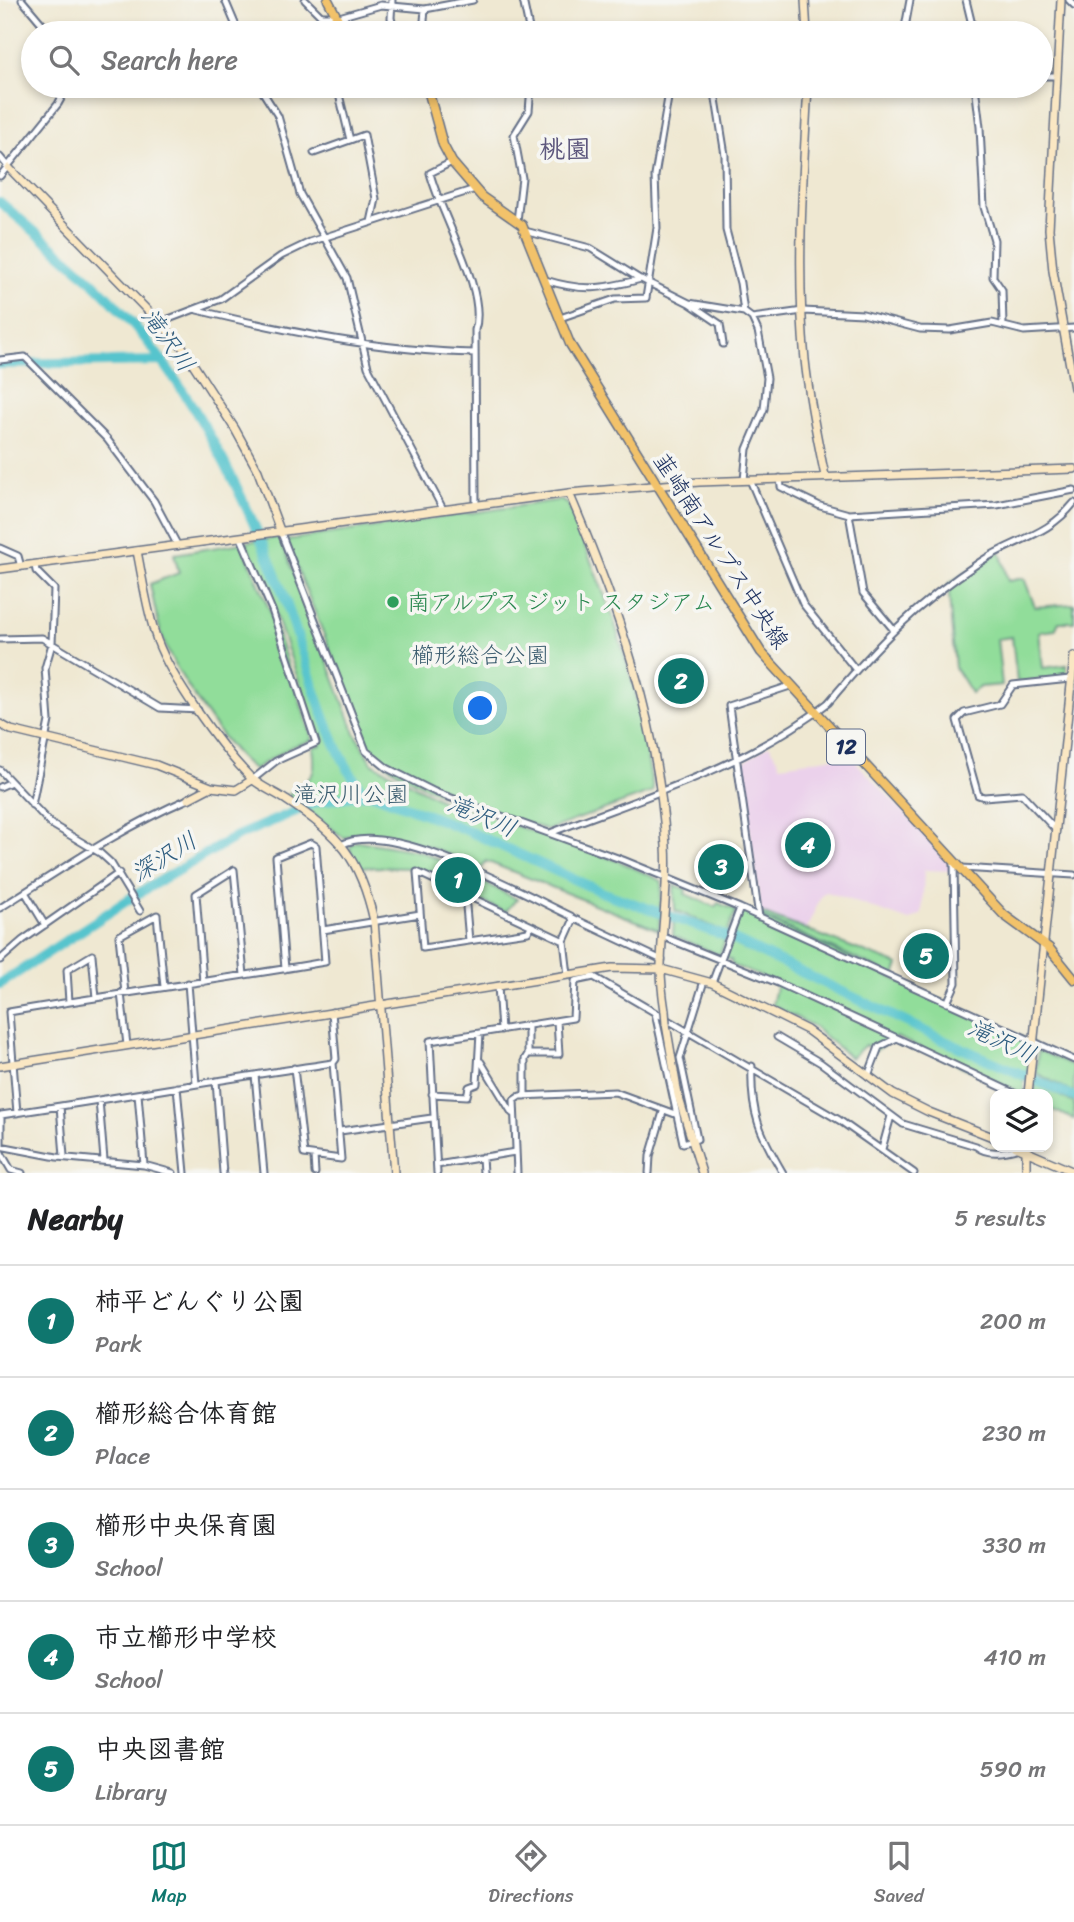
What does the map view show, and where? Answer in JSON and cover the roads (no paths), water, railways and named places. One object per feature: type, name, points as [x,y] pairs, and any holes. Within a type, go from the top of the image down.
[{"type":"main road","points":[[328,0],[332,18],[337,21]]},
{"type":"main road","name":"韮崎南アルプス中央線","points":[[430,98],[443,145],[452,162],[488,202],[517,221],[525,231],[570,344],[761,653],[1004,915],[1044,944],[1074,979]]},
{"type":"street","points":[[22,0],[40,21]]},
{"type":"street","points":[[225,0],[234,21]]},
{"type":"street","points":[[305,0],[321,16],[332,18]]},
{"type":"street","points":[[322,21],[392,2],[425,9],[473,0]]},
{"type":"street","points":[[523,0],[527,21]]},
{"type":"street","points":[[805,0],[806,21]]},
{"type":"street","points":[[906,21],[910,0]]},
{"type":"street","points":[[965,0],[971,21]]},
{"type":"street","points":[[1061,0],[1049,220],[1053,271],[1074,388]]},
{"type":"street","points":[[1069,0],[1074,5]]},
{"type":"street","points":[[392,2],[394,21]]},
{"type":"street","points":[[424,21],[425,9]]},
{"type":"street","points":[[1,175],[61,98]]},
{"type":"street","points":[[267,98],[278,116],[300,194],[347,278],[362,342],[376,384],[443,509]]},
{"type":"street","points":[[340,98],[350,140]]},
{"type":"street","points":[[517,221],[522,178],[514,135],[529,111],[530,98]]},
{"type":"street","points":[[560,318],[615,299],[646,298],[657,228],[655,176],[668,98]]},
{"type":"street","points":[[807,98],[800,196],[805,358],[825,476]]},
{"type":"street","points":[[977,98],[981,127],[984,207],[994,240],[993,276],[1002,290],[1003,325]]},
{"type":"street","points":[[716,99],[725,155],[726,230],[740,283],[744,312]]},
{"type":"street","points":[[314,153],[363,135],[376,199],[371,222]]},
{"type":"street","points":[[0,157],[181,345],[235,429],[258,471],[279,533],[366,751],[387,768],[435,792],[550,833],[740,908],[908,982],[947,1003],[1074,1060]]},
{"type":"street","points":[[452,162],[430,173],[437,201],[476,293],[479,313],[475,353],[476,505]]},
{"type":"street","points":[[161,322],[221,299],[281,256],[324,236],[475,188]]},
{"type":"street","points":[[525,231],[546,234],[590,248],[648,283],[689,303],[720,324],[723,344]]},
{"type":"street","points":[[545,280],[576,290],[601,289],[641,279]]},
{"type":"street","points":[[601,289],[602,304]]},
{"type":"street","points":[[689,303],[744,312],[752,317],[758,331],[766,378],[764,409],[747,449],[747,480],[803,604],[856,670]]},
{"type":"street","points":[[197,310],[253,324],[425,352],[475,353]]},
{"type":"street","points":[[752,317],[803,311],[863,314],[920,329],[1003,325],[1024,331],[1074,328]]},
{"type":"street","points":[[0,360],[25,357],[107,439],[154,501],[178,546]]},
{"type":"street","points":[[0,569],[443,509],[655,484],[825,476],[1074,470]]},
{"type":"street","points":[[780,478],[781,487],[820,506],[849,514],[997,505],[1074,490]]},
{"type":"street","points":[[569,493],[625,634],[643,693],[660,791],[667,880],[661,969],[666,1024],[678,1095],[702,1173]]},
{"type":"street","points":[[550,833],[738,761],[815,713],[828,703],[893,629],[982,560],[1046,530],[1074,503]]},
{"type":"street","points":[[849,514],[863,593],[893,629]]},
{"type":"street","points":[[0,724],[11,730],[156,765],[211,787],[236,790],[276,761],[316,743],[272,610],[242,538]]},
{"type":"street","points":[[0,548],[18,556],[21,567]]},
{"type":"street","points":[[137,551],[157,640],[199,710],[226,749],[253,780],[282,797],[341,845],[366,884],[374,921],[394,1173]]},
{"type":"street","points":[[32,805],[47,738],[45,668],[52,644],[54,589],[51,583],[36,571],[35,565]]},
{"type":"street","points":[[0,639],[42,638],[160,708],[199,710]]},
{"type":"street","points":[[1029,1089],[1074,656]]},
{"type":"street","points":[[1056,830],[1022,794],[984,797],[978,795],[957,720],[964,713],[1000,704],[1013,685],[1070,679]]},
{"type":"street","points":[[758,917],[729,706],[790,686]]},
{"type":"street","points":[[0,733],[11,730]]},
{"type":"street","points":[[0,770],[51,824],[92,848],[119,873],[140,911]]},
{"type":"street","points":[[0,787],[11,782]]},
{"type":"street","points":[[0,908],[92,848],[145,818],[211,787]]},
{"type":"street","points":[[341,845],[363,838],[428,850],[662,960]]},
{"type":"street","points":[[17,1113],[9,1012],[123,993],[203,982],[285,969],[325,962],[316,846],[311,843],[276,857],[285,969]]},
{"type":"street","points":[[947,1003],[956,983],[956,865],[1074,875]]},
{"type":"street","points":[[203,982],[196,894],[234,870],[244,975]]},
{"type":"street","points":[[531,926],[528,932],[423,948],[416,872],[564,941]]},
{"type":"street","points":[[0,960],[119,873]]},
{"type":"street","points":[[25,892],[45,925]]},
{"type":"street","points":[[465,895],[469,941]]},
{"type":"street","points":[[655,1013],[683,1143],[697,1139],[680,1058],[708,982],[740,908]]},
{"type":"street","points":[[323,930],[420,914]]},
{"type":"street","points":[[127,1045],[119,936],[157,915],[164,987]]},
{"type":"street","points":[[568,975],[564,941],[573,918]]},
{"type":"street","points":[[664,935],[720,957],[1005,1089]]},
{"type":"street","points":[[69,1002],[67,971],[92,955],[96,998]]},
{"type":"street","points":[[0,1066],[612,968],[661,969],[708,982],[807,1030],[867,1076],[929,1112],[990,1136]]},
{"type":"street","points":[[437,1173],[430,1041],[573,1018],[575,981],[594,977],[752,1066],[882,1149],[914,1173]]},
{"type":"street","points":[[188,983],[196,1084]]},
{"type":"street","points":[[498,986],[501,1030]]},
{"type":"street","points":[[294,1068],[304,1154],[341,1159],[333,1063],[336,1059],[332,1012]]},
{"type":"street","points":[[528,1054],[559,1054],[557,1021]]},
{"type":"street","points":[[525,1096],[528,1025]]},
{"type":"street","points":[[432,1094],[467,1096],[469,1087],[477,1084],[481,1062],[480,1033]]},
{"type":"street","points":[[777,1037],[821,1063],[903,1124],[990,1152]]},
{"type":"street","points":[[867,1076],[878,1047],[897,1038]]},
{"type":"street","points":[[481,1062],[513,1114]]},
{"type":"street","points":[[22,1173],[11,1170],[0,1148],[1,1115],[333,1063]]},
{"type":"street","points":[[752,1066],[752,1102],[756,1122],[783,1173]]},
{"type":"street","points":[[255,1075],[264,1173]]},
{"type":"street","points":[[216,1081],[223,1173]]},
{"type":"street","points":[[177,1087],[185,1173]]},
{"type":"street","points":[[517,1173],[514,1100],[525,1096],[615,1092],[663,1112],[675,1114]]},
{"type":"street","points":[[138,1094],[144,1165]]},
{"type":"street","points":[[99,1100],[104,1160]]},
{"type":"street","points":[[60,1106],[64,1156]]},
{"type":"street","points":[[649,1173],[650,1156],[663,1112]]},
{"type":"street","points":[[882,1149],[891,1116]]},
{"type":"street","points":[[340,1131],[432,1118]]},
{"type":"street","points":[[0,1148],[57,1157],[144,1165],[173,1173]]},
{"type":"street","points":[[1023,1152],[1026,1173]]},
{"type":"street","points":[[1031,1152],[1074,1172]]},
{"type":"street","points":[[437,1165],[515,1153]]},
{"type":"street","points":[[314,1156],[315,1173]]},
{"type":"street","points":[[482,1157],[484,1173]]},
{"type":"waterway","name":"滝沢川","points":[[0,202],[108,297],[148,342],[194,408],[251,518],[282,591],[316,695],[336,746],[363,792]]},
{"type":"waterway","points":[[0,364],[163,361]]},
{"type":"waterway","name":"滝沢川","points":[[0,984],[134,896],[237,836],[320,801],[371,793],[464,829],[604,893],[728,937],[945,1041],[1074,1097]]},
{"type":"place","name":"南アルプス ジット スタジアム","points":[[393,602]]},
{"type":"place","name":"櫛形総合体育館","points":[[681,681]]},
{"type":"place","name":"市立櫛形中学校","points":[[808,845]]},
{"type":"place","name":"櫛形中央保育園","points":[[721,867]]},
{"type":"place","name":"柿平どんぐり公園","points":[[458,880]]},
{"type":"place","name":"中央図書館","points":[[926,956]]},
{"type":"district","name":"桃園","points":[[565,149]]},
{"type":"park label","name":"櫛形総合公園","points":[[480,655]]},
{"type":"park label","name":"滝沢川公園","points":[[351,794]]},
{"type":"water label","name":"深沢川","points":[[164,857]]}]
